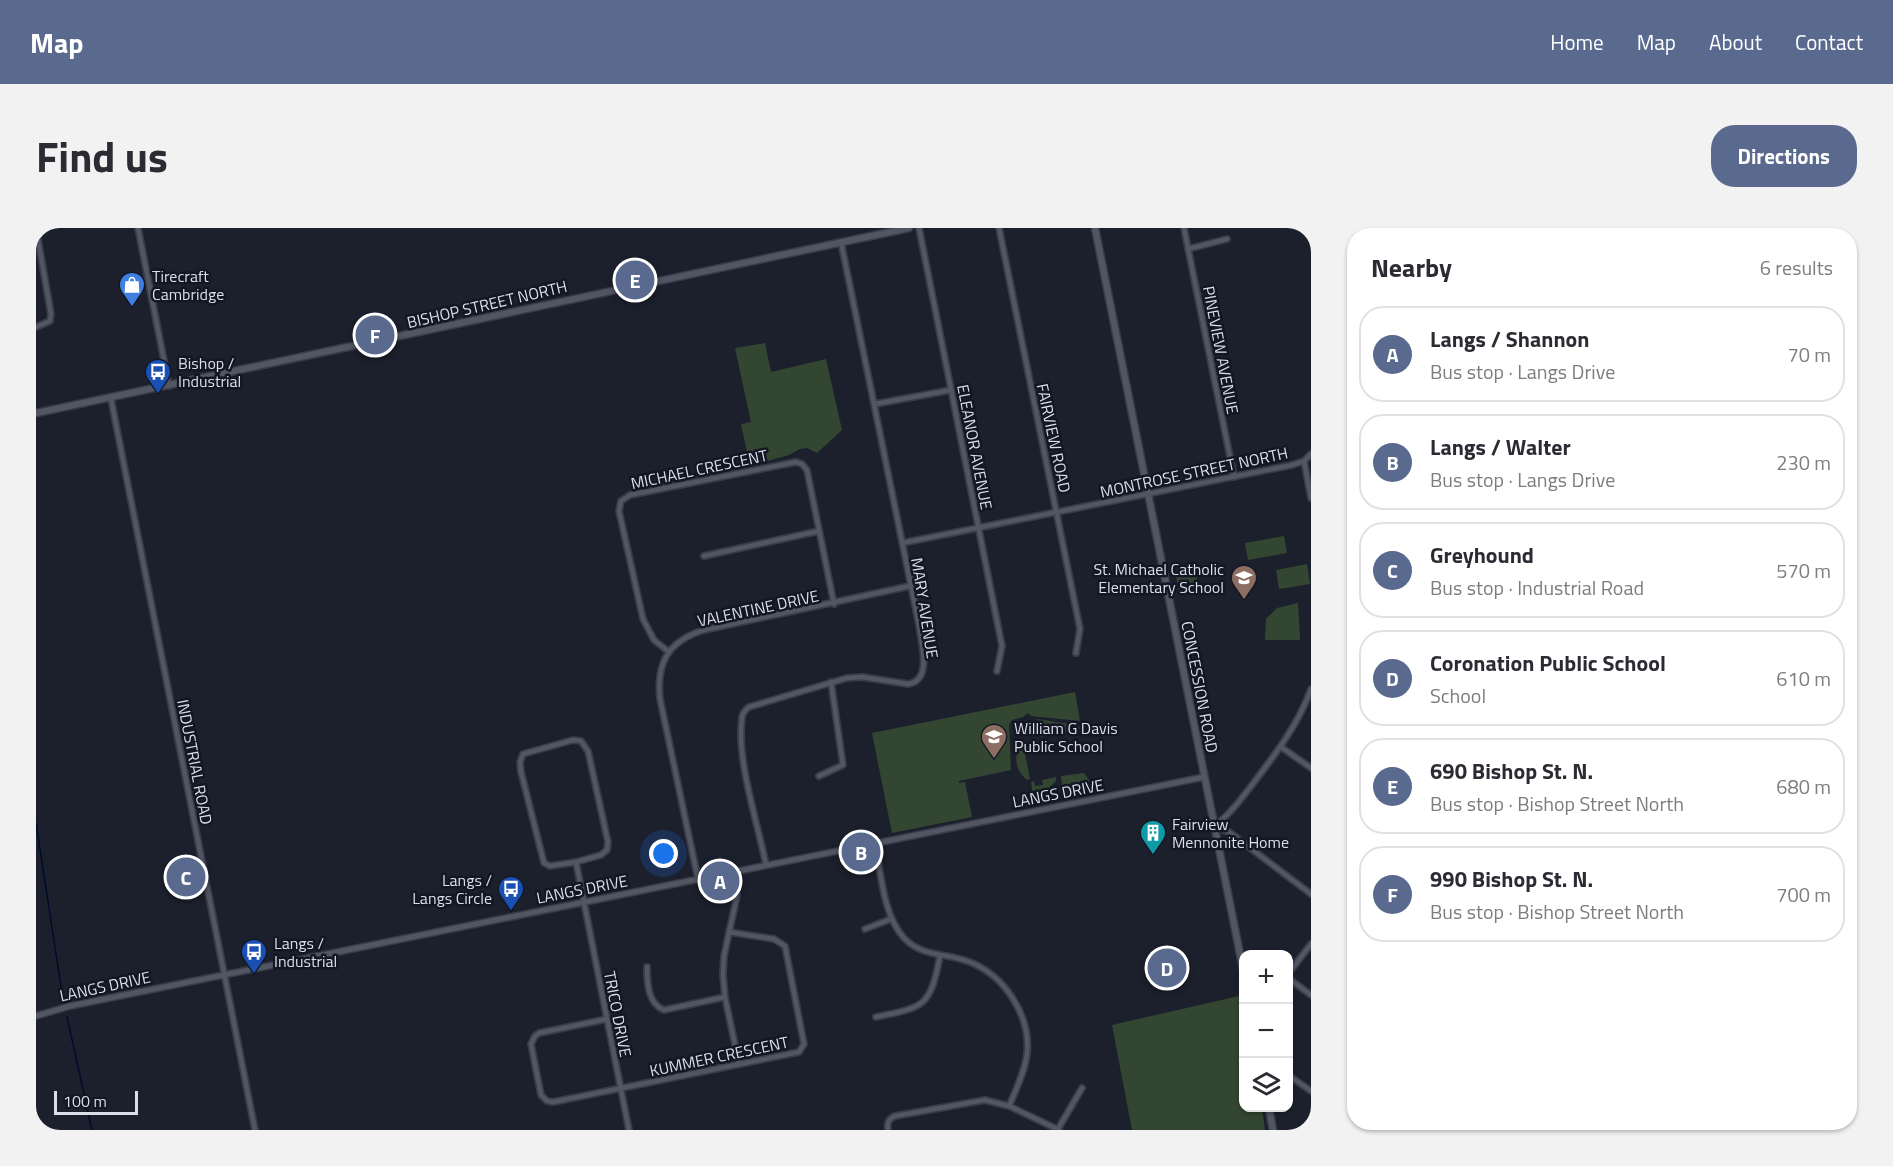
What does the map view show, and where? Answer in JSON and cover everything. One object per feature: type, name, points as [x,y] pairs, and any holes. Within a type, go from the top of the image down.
[{"type":"main road","name":"BISHOP STREET NORTH","points":[[36,413],[469,323],[654,280],[909,228]]},
{"type":"main road","name":"CONCESSION ROAD","points":[[1095,228],[1239,950]]},
{"type":"main road","points":[[1270,1112],[1273,1130]]},
{"type":"street","points":[[36,228],[51,314],[50,321],[36,327]]},
{"type":"street","points":[[138,228],[169,386]]},
{"type":"street","name":"ELEANOR AVENUE","points":[[919,228],[1002,646],[997,671]]},
{"type":"street","name":"FAIRVIEW ROAD","points":[[999,228],[1080,629],[1076,653]]},
{"type":"street","name":"PINEVIEW AVENUE","points":[[1184,228],[1234,477]]},
{"type":"street","points":[[1188,249],[1227,239]]},
{"type":"street","name":"MARY AVENUE","points":[[766,865],[744,758],[741,717],[749,707],[847,678],[862,677],[914,683],[924,671],[919,625],[841,242]]},
{"type":"street","points":[[875,404],[951,390]]},
{"type":"street","name":"INDUSTRIAL ROAD","points":[[111,399],[255,1130]]},
{"type":"street","name":"MONTROSE STREET NORTH","points":[[902,543],[1292,465],[1304,461],[1311,454]]},
{"type":"street","points":[[1304,461],[1311,498]]},
{"type":"street","name":"MICHAEL CRESCENT","points":[[669,651],[654,640],[643,619],[619,511],[621,501],[625,497],[796,462],[802,464],[807,470],[834,604]]},
{"type":"street","points":[[705,556],[819,531]]},
{"type":"street","name":"VALENTINE DRIVE","points":[[669,651],[685,638],[704,630],[910,586]]},
{"type":"street","points":[[669,651],[659,674],[660,699],[698,879]]},
{"type":"street","points":[[819,776],[843,765],[831,682]]},
{"type":"street","points":[[1214,827],[1228,816],[1281,747],[1305,706],[1311,688]]},
{"type":"street","points":[[573,740],[581,741],[588,751],[608,842],[607,850],[601,855],[576,862],[550,866],[544,863],[520,762],[522,754],[528,751],[573,740]]},
{"type":"street","points":[[1281,747],[1311,768]]},
{"type":"street","name":"LANGS DRIVE","points":[[36,1016],[70,1006],[1204,777]]},
{"type":"street","points":[[1214,827],[1228,832],[1311,894]]},
{"type":"street","points":[[875,843],[891,919],[905,939],[923,951],[969,962],[993,975],[1019,1008],[1023,1020],[1027,1055],[1009,1106]]},
{"type":"street","name":"TRICO DRIVE","points":[[576,862],[629,1130]]},
{"type":"street","points":[[734,872],[737,896],[723,965],[725,998],[739,1064]]},
{"type":"street","points":[[865,929],[891,919]]},
{"type":"street","name":"KUMMER CRESCENT","points":[[607,1019],[535,1036],[531,1044],[541,1095],[548,1101],[554,1102],[621,1089],[796,1053],[801,1050],[804,1044],[785,946],[774,939],[729,932]]},
{"type":"street","points":[[1293,969],[1311,944]]},
{"type":"street","points":[[876,1017],[916,1007],[928,998],[934,985],[940,956]]},
{"type":"street","points":[[647,967],[652,1002],[656,1007],[664,1010],[725,998]]},
{"type":"street","points":[[1293,980],[1311,995]]},
{"type":"street","points":[[1293,1078],[1311,1091]]},
{"type":"street","points":[[888,1130],[890,1118],[927,1109],[984,1100],[1009,1106],[1059,1130],[1082,1088]]},
{"type":"green space","points":[[765,343],[771,372],[826,359],[842,430],[817,453],[807,448],[800,449],[789,455],[750,466],[741,424],[751,422],[735,348]]},
{"type":"green space","points":[[1284,536],[1287,553],[1248,560],[1245,543]]},
{"type":"green space","points":[[1307,564],[1310,584],[1279,589],[1276,570]]},
{"type":"green space","points":[[1196,572],[1199,589],[1179,593],[1176,576]]},
{"type":"green space","points":[[1298,603],[1300,640],[1265,640],[1266,619],[1277,608]]},
{"type":"green space","points":[[1075,692],[1080,721],[1031,716],[1028,713],[1012,720],[1009,725],[1011,770],[959,781],[959,783],[965,782],[972,817],[892,833],[872,733]]},
{"type":"green space","points":[[1037,719],[1085,728],[1040,737],[1038,728],[1032,729],[1032,726],[1037,725]]},
{"type":"green space","points":[[1024,749],[1030,779],[1027,780],[1019,770],[1017,763],[1017,750]]},
{"type":"green space","points":[[1084,773],[1089,780],[1090,793],[1063,798],[1061,776]]},
{"type":"green space","points":[[1056,777],[1056,781],[1034,802],[1031,782],[1034,781],[1035,786],[1043,785],[1042,780]]},
{"type":"green space","points":[[1239,996],[1239,1112],[1263,1112],[1265,1130],[1132,1130],[1112,1025]]},
{"type":"waterway","points":[[36,823],[62,993]]},
{"type":"waterway","points":[[67,1017],[92,1130]]},
{"type":"place","name":"690 Bishop St. N.","points":[[635,280]]},
{"type":"place","name":"Tirecraft Cambridge","points":[[132,308]]},
{"type":"place","name":"990 Bishop St. N.","points":[[375,335]]},
{"type":"place","name":"Bishop / Industrial","points":[[158,395]]},
{"type":"place","name":"St. Michael Catholic Elementary School","points":[[1244,601]]},
{"type":"place","name":"William G Davis Public School","points":[[994,760]]},
{"type":"place","name":"Langs / Walter","points":[[861,852]]},
{"type":"place","name":"Fairview Mennonite Home","points":[[1153,856]]},
{"type":"place","name":"Greyhound","points":[[186,877]]},
{"type":"place","name":"Langs / Shannon","points":[[720,881]]},
{"type":"place","name":"Langs / Langs Circle","points":[[511,912]]},
{"type":"place","name":"Coronation Public School","points":[[1167,968]]},
{"type":"place","name":"Langs / Industrial","points":[[254,975]]}]
